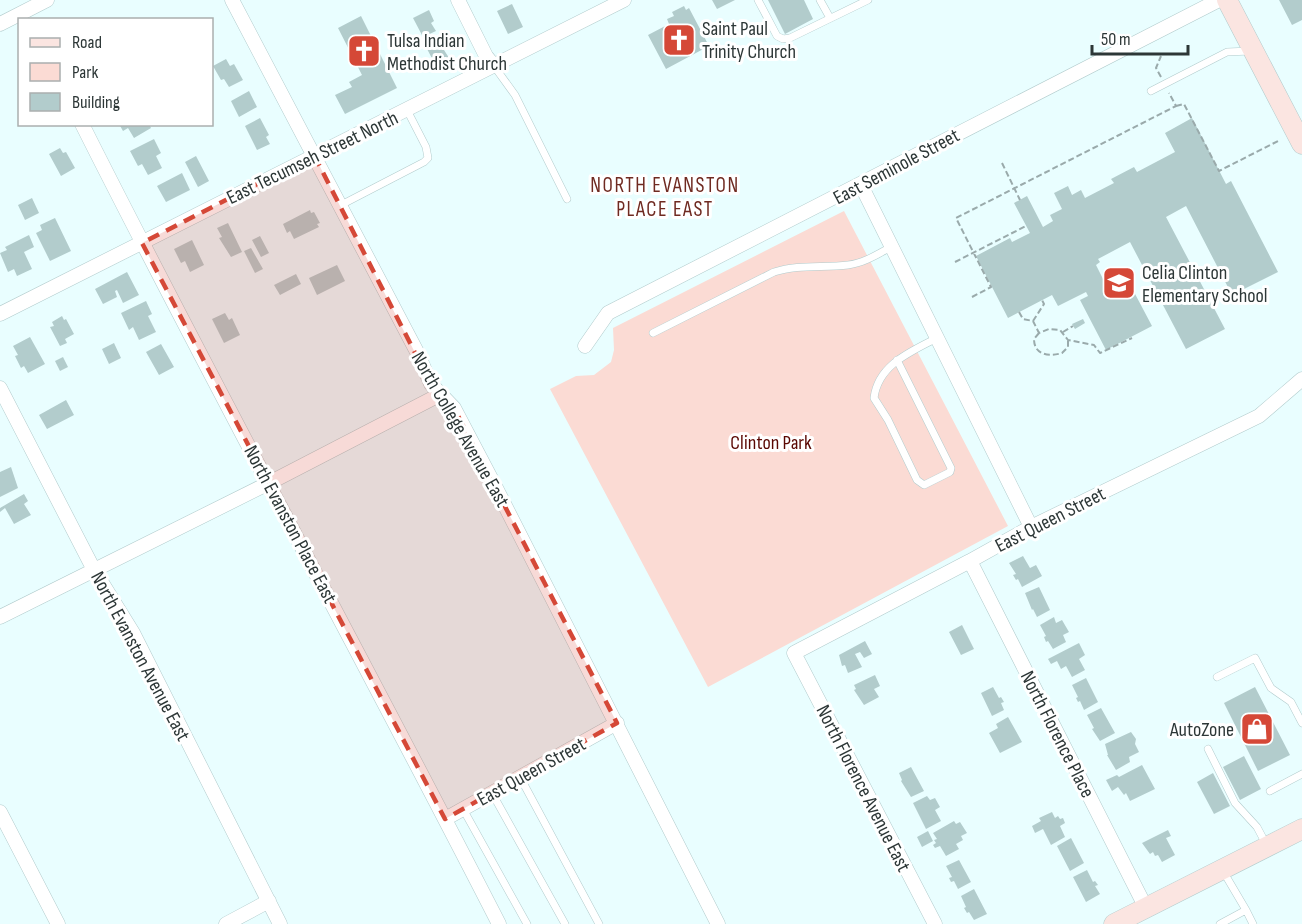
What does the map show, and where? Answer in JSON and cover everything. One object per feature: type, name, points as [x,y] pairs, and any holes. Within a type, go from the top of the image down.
[{"type":"main road","points":[[1227,0],[1302,144]]},
{"type":"main road","points":[[1114,924],[1302,829]]},
{"type":"street","points":[[0,24],[46,0]]},
{"type":"street","name":"North College Avenue East","points":[[232,0],[417,352],[431,384],[454,408],[718,924]]},
{"type":"street","points":[[458,0],[486,56],[494,66]]},
{"type":"street","name":"East Tecumseh Street North","points":[[0,314],[624,0]]},
{"type":"street","name":"East Seminole Street","points":[[585,346],[608,313],[1219,0]]},
{"type":"street","name":"North Evanston Place East","points":[[83,126],[499,924]]},
{"type":"street","points":[[861,185],[1031,527]]},
{"type":"street","name":"East Queen Street","points":[[794,653],[1031,527],[1259,416],[1302,379]]},
{"type":"street","name":"North Evanston Avenue East","points":[[0,388],[94,570],[133,633],[280,924]]},
{"type":"street","points":[[0,617],[269,483],[441,394]]},
{"type":"street","name":"North Florence Place","points":[[970,561],[1146,908]]},
{"type":"street","name":"North Florence Avenue East","points":[[794,653],[934,924]]},
{"type":"street","name":"East Queen Street","points":[[445,819],[617,723]]},
{"type":"street","points":[[0,812],[58,924]]},
{"type":"street","points":[[226,924],[268,901]]},
{"type":"lane","points":[[759,0],[777,36],[783,39],[790,38],[867,0]]},
{"type":"lane","points":[[820,0],[830,18]]},
{"type":"lane","points":[[1151,91],[1227,52],[1254,52]]},
{"type":"lane","points":[[494,66],[514,95],[567,199]]},
{"type":"lane","points":[[340,206],[428,158],[426,147],[407,110]]},
{"type":"lane","points":[[652,333],[788,267],[849,265],[862,262],[891,248]]},
{"type":"lane","points":[[897,360],[950,464],[950,472],[924,485],[917,480],[888,420],[874,398],[875,387],[897,360],[937,338]]},
{"type":"lane","points":[[1217,677],[1255,658],[1271,688],[1291,702],[1302,723]]},
{"type":"lane","points":[[1208,749],[1235,804],[1257,827],[1267,847]]},
{"type":"lane","points":[[1270,791],[1302,774]]},
{"type":"lane","points":[[520,777],[599,924]]},
{"type":"lane","points":[[492,793],[565,924]]},
{"type":"lane","points":[[463,809],[527,924]]},
{"type":"lane","points":[[1222,869],[1253,924]]},
{"type":"lane","points":[[1220,924],[1246,910]]},
{"type":"path","points":[[1161,56],[1156,68],[1176,106]]},
{"type":"path","points":[[972,297],[991,287],[956,218],[1014,188],[1184,104],[1219,171],[1283,139]]},
{"type":"path","points":[[1002,164],[1020,200]]},
{"type":"path","points":[[955,262],[1026,226]]},
{"type":"path","points":[[1033,321],[1044,304],[1042,300]]},
{"type":"path","points":[[1019,312],[1023,319],[1033,321]]},
{"type":"path","points":[[1033,321],[1039,333]]},
{"type":"path","points":[[1063,332],[1073,326]]},
{"type":"path","points":[[1052,329],[1063,332],[1068,340],[1068,347],[1062,353],[1046,354],[1036,349],[1034,344],[1035,337],[1039,333],[1052,329]]},
{"type":"path","points":[[1068,340],[1094,345],[1098,352],[1102,353],[1132,338]]},
{"type":"highlighted area","points":[[314,155],[431,384],[454,408],[617,723],[445,819],[142,243]]},
{"type":"green space","name":"Clinton Park","points":[[844,211],[1008,526],[708,687],[550,389],[576,376],[594,375],[611,362],[614,350],[613,328]]},
{"type":"building","points":[[712,0],[735,0],[717,9]]},
{"type":"building","points":[[768,0],[804,0],[813,19],[785,34]]},
{"type":"building","points":[[1279,0],[1302,0],[1302,20],[1292,25]]},
{"type":"building","points":[[512,4],[523,27],[508,34],[497,11]]},
{"type":"building","name":"Saint Paul Trinity Church","points":[[684,6],[686,10],[689,8],[709,46],[666,69],[648,35],[669,24],[667,19],[674,16],[672,12]]},
{"type":"building","points":[[429,10],[434,21],[431,23],[436,31],[423,37],[413,18]]},
{"type":"building","name":"Tulsa Indian Methodist Church","points":[[361,16],[397,88],[345,114],[335,95],[352,87],[349,82],[362,75],[338,28]]},
{"type":"building","points":[[437,39],[451,61],[437,68],[425,45]]},
{"type":"building","points":[[226,59],[230,66],[234,64],[243,80],[229,87],[224,79],[221,80],[213,66]]},
{"type":"building","points":[[249,91],[257,107],[239,117],[231,101]]},
{"type":"building","points":[[260,118],[269,135],[266,137],[270,144],[257,150],[245,126]]},
{"type":"building","points":[[1192,118],[1226,184],[1231,181],[1278,272],[1232,295],[1186,206],[1166,217],[1225,329],[1186,349],[1130,242],[1098,259],[1100,262],[1096,265],[1106,285],[1125,275],[1152,326],[1106,350],[1080,300],[1088,296],[1086,292],[1058,306],[1052,295],[1008,318],[976,256],[1010,238],[1012,242],[1030,233],[1014,203],[1027,196],[1043,227],[1053,221],[1050,215],[1062,209],[1054,193],[1068,186],[1072,195],[1081,190],[1085,198],[1114,183],[1111,179],[1134,167],[1137,172],[1175,152],[1165,133]]},
{"type":"building","points":[[120,126],[150,126],[151,128],[134,138],[128,128],[123,131]]},
{"type":"building","points":[[154,139],[161,153],[156,156],[162,168],[148,175],[142,164],[138,166],[130,151]]},
{"type":"building","points":[[60,148],[63,153],[66,152],[75,168],[61,176],[49,154]]},
{"type":"building","points":[[196,156],[209,181],[198,187],[185,162]]},
{"type":"building","points":[[182,173],[190,190],[166,202],[157,186]]},
{"type":"building","points":[[32,198],[39,213],[25,220],[18,205]]},
{"type":"building","points":[[310,210],[311,213],[314,212],[320,223],[317,224],[319,227],[294,239],[290,231],[287,233],[283,224]]},
{"type":"building","points":[[55,218],[71,251],[50,261],[36,233],[42,230],[40,225]]},
{"type":"building","points":[[228,223],[242,252],[231,257],[219,238],[222,237],[217,228]]},
{"type":"building","points":[[29,235],[34,247],[24,252],[32,269],[17,276],[14,269],[8,272],[0,253],[7,250],[5,247]]},
{"type":"building","points":[[260,236],[269,253],[261,257],[252,240]]},
{"type":"building","points":[[192,240],[204,265],[190,272],[185,261],[181,263],[174,249]]},
{"type":"building","points":[[251,248],[263,269],[255,273],[244,251]]},
{"type":"building","points":[[337,265],[345,281],[317,295],[309,278]]},
{"type":"building","points":[[127,272],[139,295],[123,303],[117,290],[115,291],[117,297],[103,304],[95,289]]},
{"type":"building","points":[[296,274],[301,284],[280,295],[274,285]]},
{"type":"building","points":[[146,301],[152,314],[148,316],[156,332],[139,340],[133,327],[129,330],[121,313]]},
{"type":"building","points":[[225,313],[229,320],[232,318],[240,335],[224,343],[212,319]]},
{"type":"building","points":[[62,316],[74,334],[65,339],[67,343],[60,346],[50,327],[54,326],[52,322]]},
{"type":"building","points":[[1083,319],[1085,323],[1075,329],[1072,324]]},
{"type":"building","points":[[30,337],[45,364],[28,373],[24,366],[21,368],[13,346]]},
{"type":"building","points":[[114,343],[121,358],[109,364],[102,349]]},
{"type":"building","points":[[161,344],[174,367],[159,375],[146,352]]},
{"type":"building","points":[[63,357],[68,367],[60,371],[55,361]]},
{"type":"building","points":[[66,400],[74,415],[47,429],[39,415]]},
{"type":"building","points":[[11,467],[18,488],[0,497],[0,472]]},
{"type":"building","points":[[24,494],[28,501],[24,504],[31,515],[14,524],[5,508],[0,512],[0,508]]},
{"type":"building","points":[[1023,556],[1030,568],[1036,565],[1042,576],[1022,587],[1013,575],[1016,574],[1009,563]]},
{"type":"building","points":[[1039,587],[1050,610],[1037,617],[1025,593]]},
{"type":"building","points":[[1054,617],[1056,623],[1062,620],[1069,632],[1063,635],[1066,642],[1053,649],[1048,641],[1046,642],[1044,637],[1046,636],[1040,625]]},
{"type":"building","points":[[962,625],[974,649],[961,655],[949,632]]},
{"type":"building","points":[[865,641],[872,654],[864,658],[860,652],[855,654],[862,667],[848,673],[845,665],[842,666],[839,655]]},
{"type":"building","points":[[1079,643],[1085,655],[1079,659],[1085,670],[1072,677],[1066,666],[1061,669],[1057,661],[1051,664],[1048,659]]},
{"type":"building","points":[[875,675],[880,686],[874,689],[879,697],[864,705],[854,690],[856,689],[854,685]]},
{"type":"building","points":[[1086,678],[1098,702],[1084,710],[1076,698],[1078,697],[1072,685]]},
{"type":"building","points":[[993,687],[1004,702],[1001,703],[1004,710],[992,716],[981,693]]},
{"type":"building","name":"AutoZone","points":[[1255,687],[1290,755],[1258,771],[1224,703]]},
{"type":"building","points":[[1101,708],[1115,733],[1100,741],[1087,715]]},
{"type":"building","points":[[1008,717],[1022,742],[1000,753],[989,733],[998,728],[996,724]]},
{"type":"building","points":[[1131,732],[1136,739],[1135,744],[1139,752],[1129,757],[1130,762],[1116,770],[1107,755],[1105,744]]},
{"type":"building","points":[[1244,756],[1261,789],[1240,800],[1223,767]]},
{"type":"building","points":[[1142,765],[1155,789],[1130,801],[1126,793],[1124,795],[1118,787],[1112,791],[1106,780],[1117,775],[1119,777]]},
{"type":"building","points":[[911,767],[924,791],[911,797],[899,773]]},
{"type":"building","points":[[1213,773],[1230,806],[1214,814],[1197,782]]},
{"type":"building","points":[[927,796],[930,800],[935,798],[940,807],[935,810],[941,821],[926,829],[913,803]]},
{"type":"building","points":[[1052,812],[1055,818],[1058,816],[1060,819],[1063,818],[1065,823],[1060,826],[1065,837],[1051,845],[1043,829],[1035,833],[1032,826],[1041,821],[1039,818]]},
{"type":"building","points":[[954,821],[956,824],[960,822],[967,833],[961,836],[963,840],[956,844],[959,849],[946,856],[940,846],[935,848],[933,845],[936,843],[934,840],[937,839],[933,833]]},
{"type":"building","points":[[1168,830],[1171,836],[1166,838],[1175,855],[1162,862],[1158,855],[1155,856],[1153,852],[1150,854],[1142,843]]},
{"type":"building","points":[[928,831],[933,841],[922,847],[917,837]]},
{"type":"building","points":[[1071,838],[1084,863],[1070,871],[1057,846]]},
{"type":"building","points":[[959,860],[971,882],[958,889],[954,881],[951,882],[949,878],[952,877],[946,866]]},
{"type":"building","points":[[1087,870],[1093,882],[1095,881],[1098,885],[1095,886],[1100,894],[1086,902],[1073,877]]},
{"type":"building","points":[[974,889],[987,914],[974,920],[964,908],[966,907],[961,896]]},
{"type":"place","name":"Saint Paul Trinity Church","points":[[679,40]]},
{"type":"place","name":"Tulsa Indian Methodist Church","points":[[364,51]]},
{"type":"place","name":"Celia Clinton Elementary School","points":[[1119,283]]},
{"type":"place","name":"AutoZone","points":[[1257,729]]},
{"type":"district","name":"NORTH EVANSTON PLACE EAST","points":[[665,197]]}]
